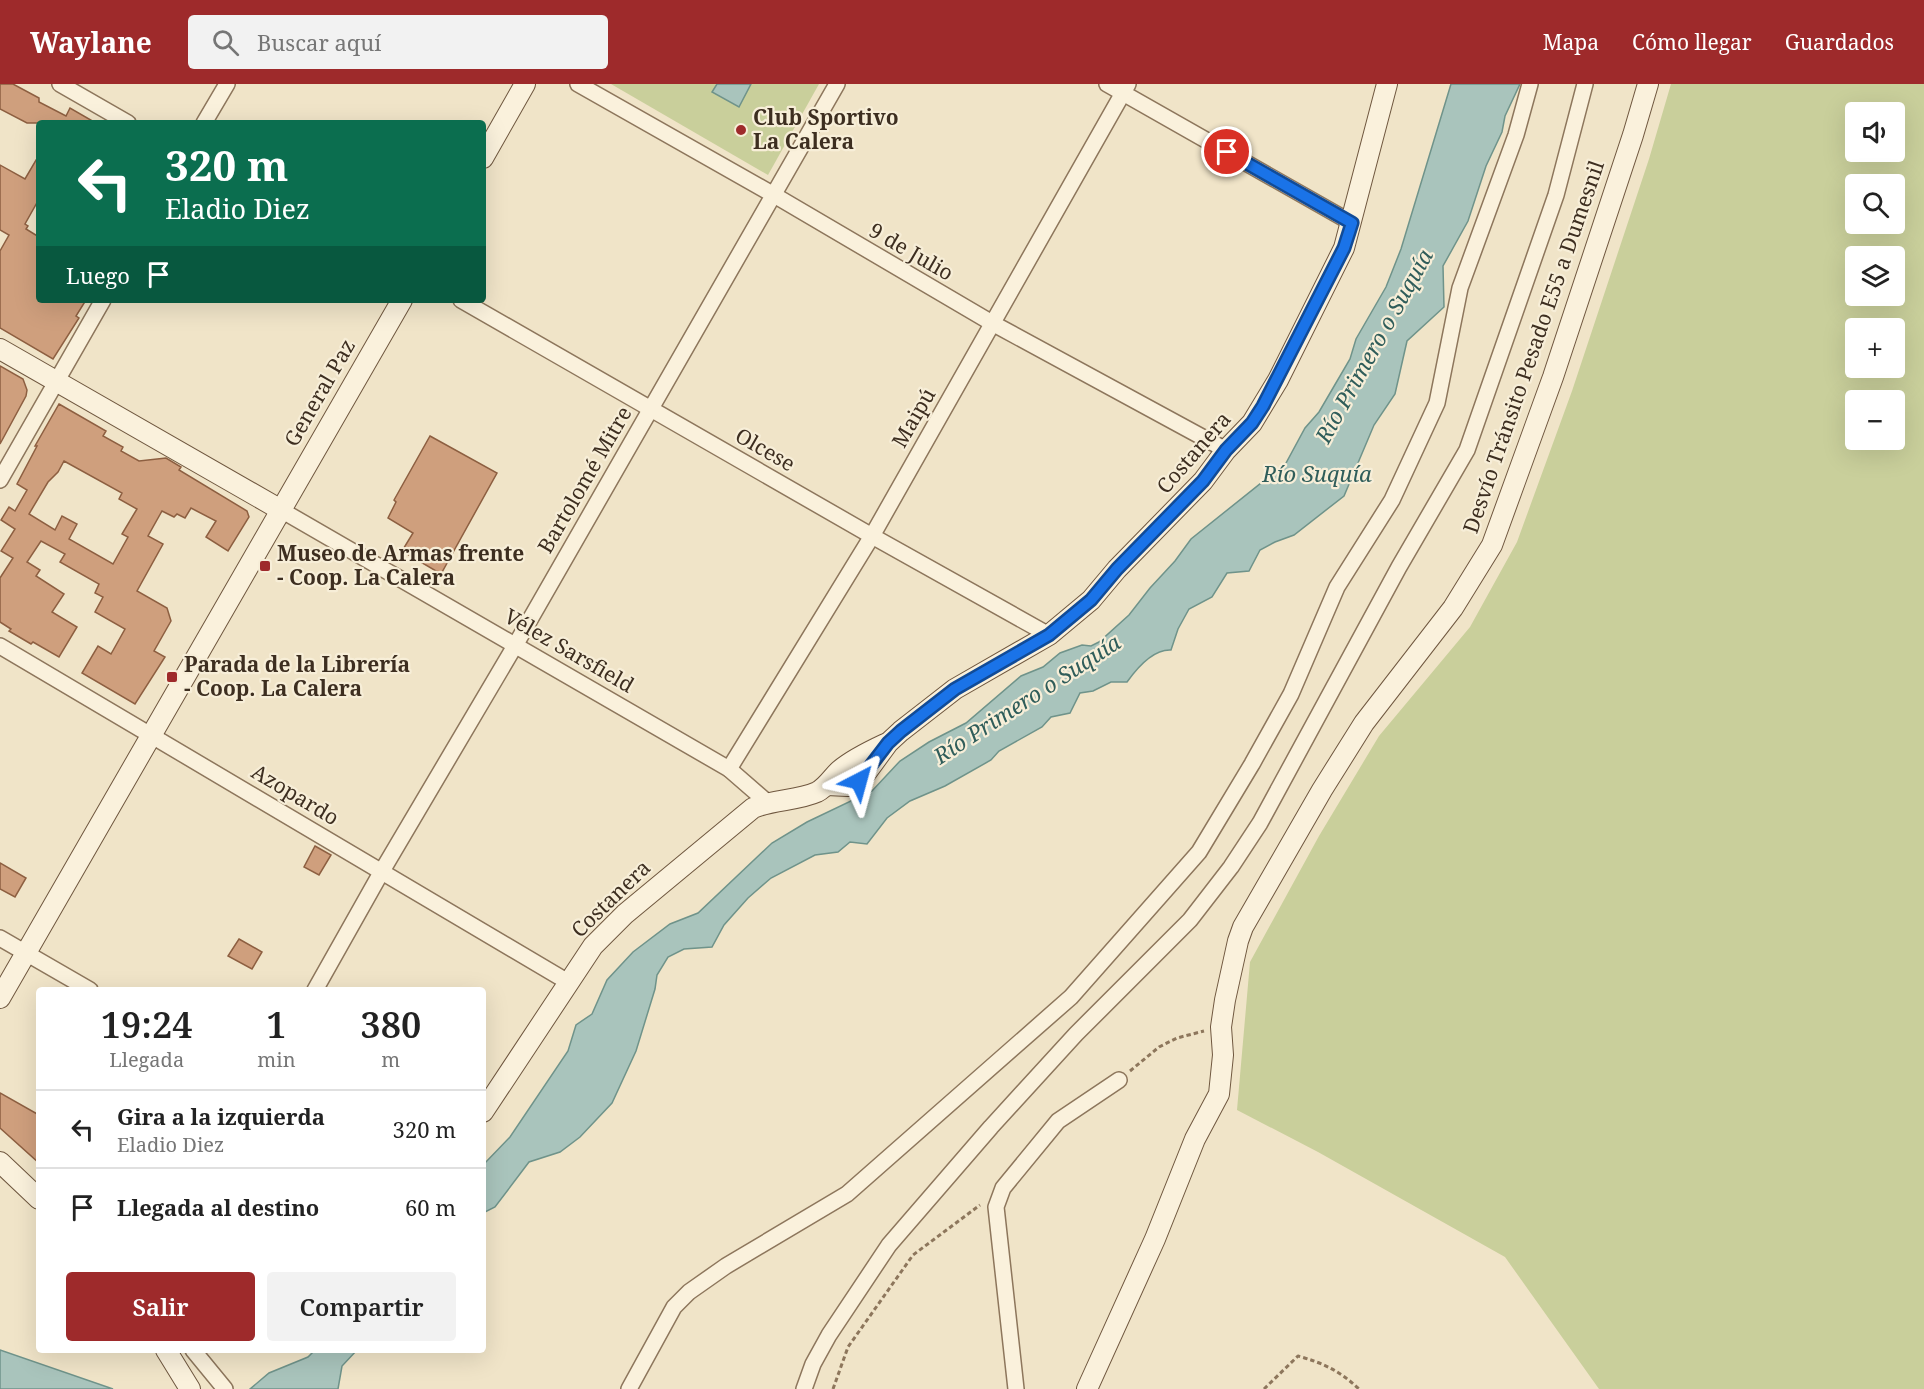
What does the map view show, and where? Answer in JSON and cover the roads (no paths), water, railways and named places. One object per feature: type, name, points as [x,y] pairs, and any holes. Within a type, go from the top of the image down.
[{"type":"street","points":[[60,84],[123,120]]},
{"type":"street","points":[[206,120],[227,84]]},
{"type":"street","points":[[486,153],[525,84]]},
{"type":"street","name":"9 de Julio","points":[[578,84],[774,195],[992,323],[1226,450]]},
{"type":"street","name":"Bartolomé Mitre","points":[[317,987],[837,84]]},
{"type":"street","points":[[1107,84],[1126,89],[1352,223]]},
{"type":"street","name":"Costanera","points":[[486,1107],[593,946],[625,914],[744,816],[767,802],[803,797],[818,792],[827,785],[853,785],[866,773],[888,743],[955,689],[1049,635],[1091,600],[1117,569],[1203,481],[1226,450],[1252,423],[1278,380],[1344,248],[1387,84]]},
{"type":"street","points":[[629,1389],[674,1307],[689,1292],[726,1266],[847,1194],[1071,997],[1199,852],[1252,764],[1290,694],[1337,586],[1392,500],[1437,403],[1460,288],[1516,135],[1530,84]]},
{"type":"street","points":[[804,1389],[813,1365],[829,1335],[889,1245],[991,1127],[1068,1043],[1190,920],[1231,867],[1260,823],[1399,567],[1467,450],[1556,195],[1585,84]]},
{"type":"street","name":"Desvío Tránsito Pesado E55 a Dumesnil","points":[[1087,1389],[1155,1239],[1195,1139],[1219,1094],[1222,1065],[1221,1027],[1225,1000],[1238,941],[1256,903],[1364,723],[1453,608],[1492,545],[1553,377],[1648,84]]},
{"type":"street","name":"Maipú","points":[[729,769],[872,536],[1126,89]]},
{"type":"street","points":[[0,480],[101,303]]},
{"type":"street","name":"General Paz","points":[[0,998],[400,303]]},
{"type":"street","name":"Olcese","points":[[467,303],[1049,635]]},
{"type":"street","points":[[0,349],[281,510]]},
{"type":"street","name":"Vélez Sarsfield","points":[[281,510],[729,769],[767,802]]},
{"type":"street","name":"Azopardo","points":[[0,646],[568,982]]},
{"type":"street","points":[[0,938],[85,987]]},
{"type":"street","points":[[1016,1389],[996,1207],[1003,1188],[1058,1121],[1119,1080]]},
{"type":"street","points":[[0,1162],[36,1196]]},
{"type":"street","points":[[195,1353],[225,1389]]},
{"type":"street","points":[[171,1357],[190,1389]]},
{"type":"water","points":[[717,84],[751,84],[739,107],[712,92]]},
{"type":"water","name":"Río Suquía","points":[[1451,84],[1520,84],[1486,166],[1468,221],[1443,266],[1444,307],[1407,341],[1395,394],[1374,425],[1344,496],[1294,535],[1260,550],[1249,571],[1227,573],[1212,597],[1189,609],[1178,629],[1171,650],[1152,656],[1127,682],[1111,682],[1093,691],[1080,693],[1070,713],[1051,717],[1042,727],[999,751],[991,760],[945,786],[910,801],[887,818],[867,844],[850,842],[838,852],[815,855],[771,878],[748,898],[724,925],[712,947],[684,949],[668,957],[657,975],[655,989],[636,1051],[612,1103],[580,1137],[560,1152],[529,1162],[495,1207],[486,1212],[486,1162],[510,1137],[568,1051],[576,1025],[592,1014],[607,980],[633,952],[670,924],[698,913],[772,843],[807,822],[872,791],[900,761],[929,742],[966,723],[1021,676],[1043,667],[1060,653],[1099,642],[1129,615],[1191,539],[1286,463],[1305,428],[1319,412],[1350,359],[1356,339],[1386,287],[1401,249]]},
{"type":"water","points":[[0,1350],[113,1389],[0,1389]]},
{"type":"water","points":[[312,1353],[354,1353],[342,1366],[338,1389],[250,1389],[269,1373],[308,1357]]},
{"type":"place","name":"Club Sportivo La Calera","points":[[741,130]]},
{"type":"place","name":"Museo de Armas frente - Coop. La Calera","points":[[265,566]]},
{"type":"place","name":"Parada de la Librería - Coop. La Calera","points":[[172,677]]},
{"type":"water label","name":"Río Primero o Suquía","points":[[1374,346]]},
{"type":"water label","name":"Río Primero o Suquía","points":[[1027,699]]}]
